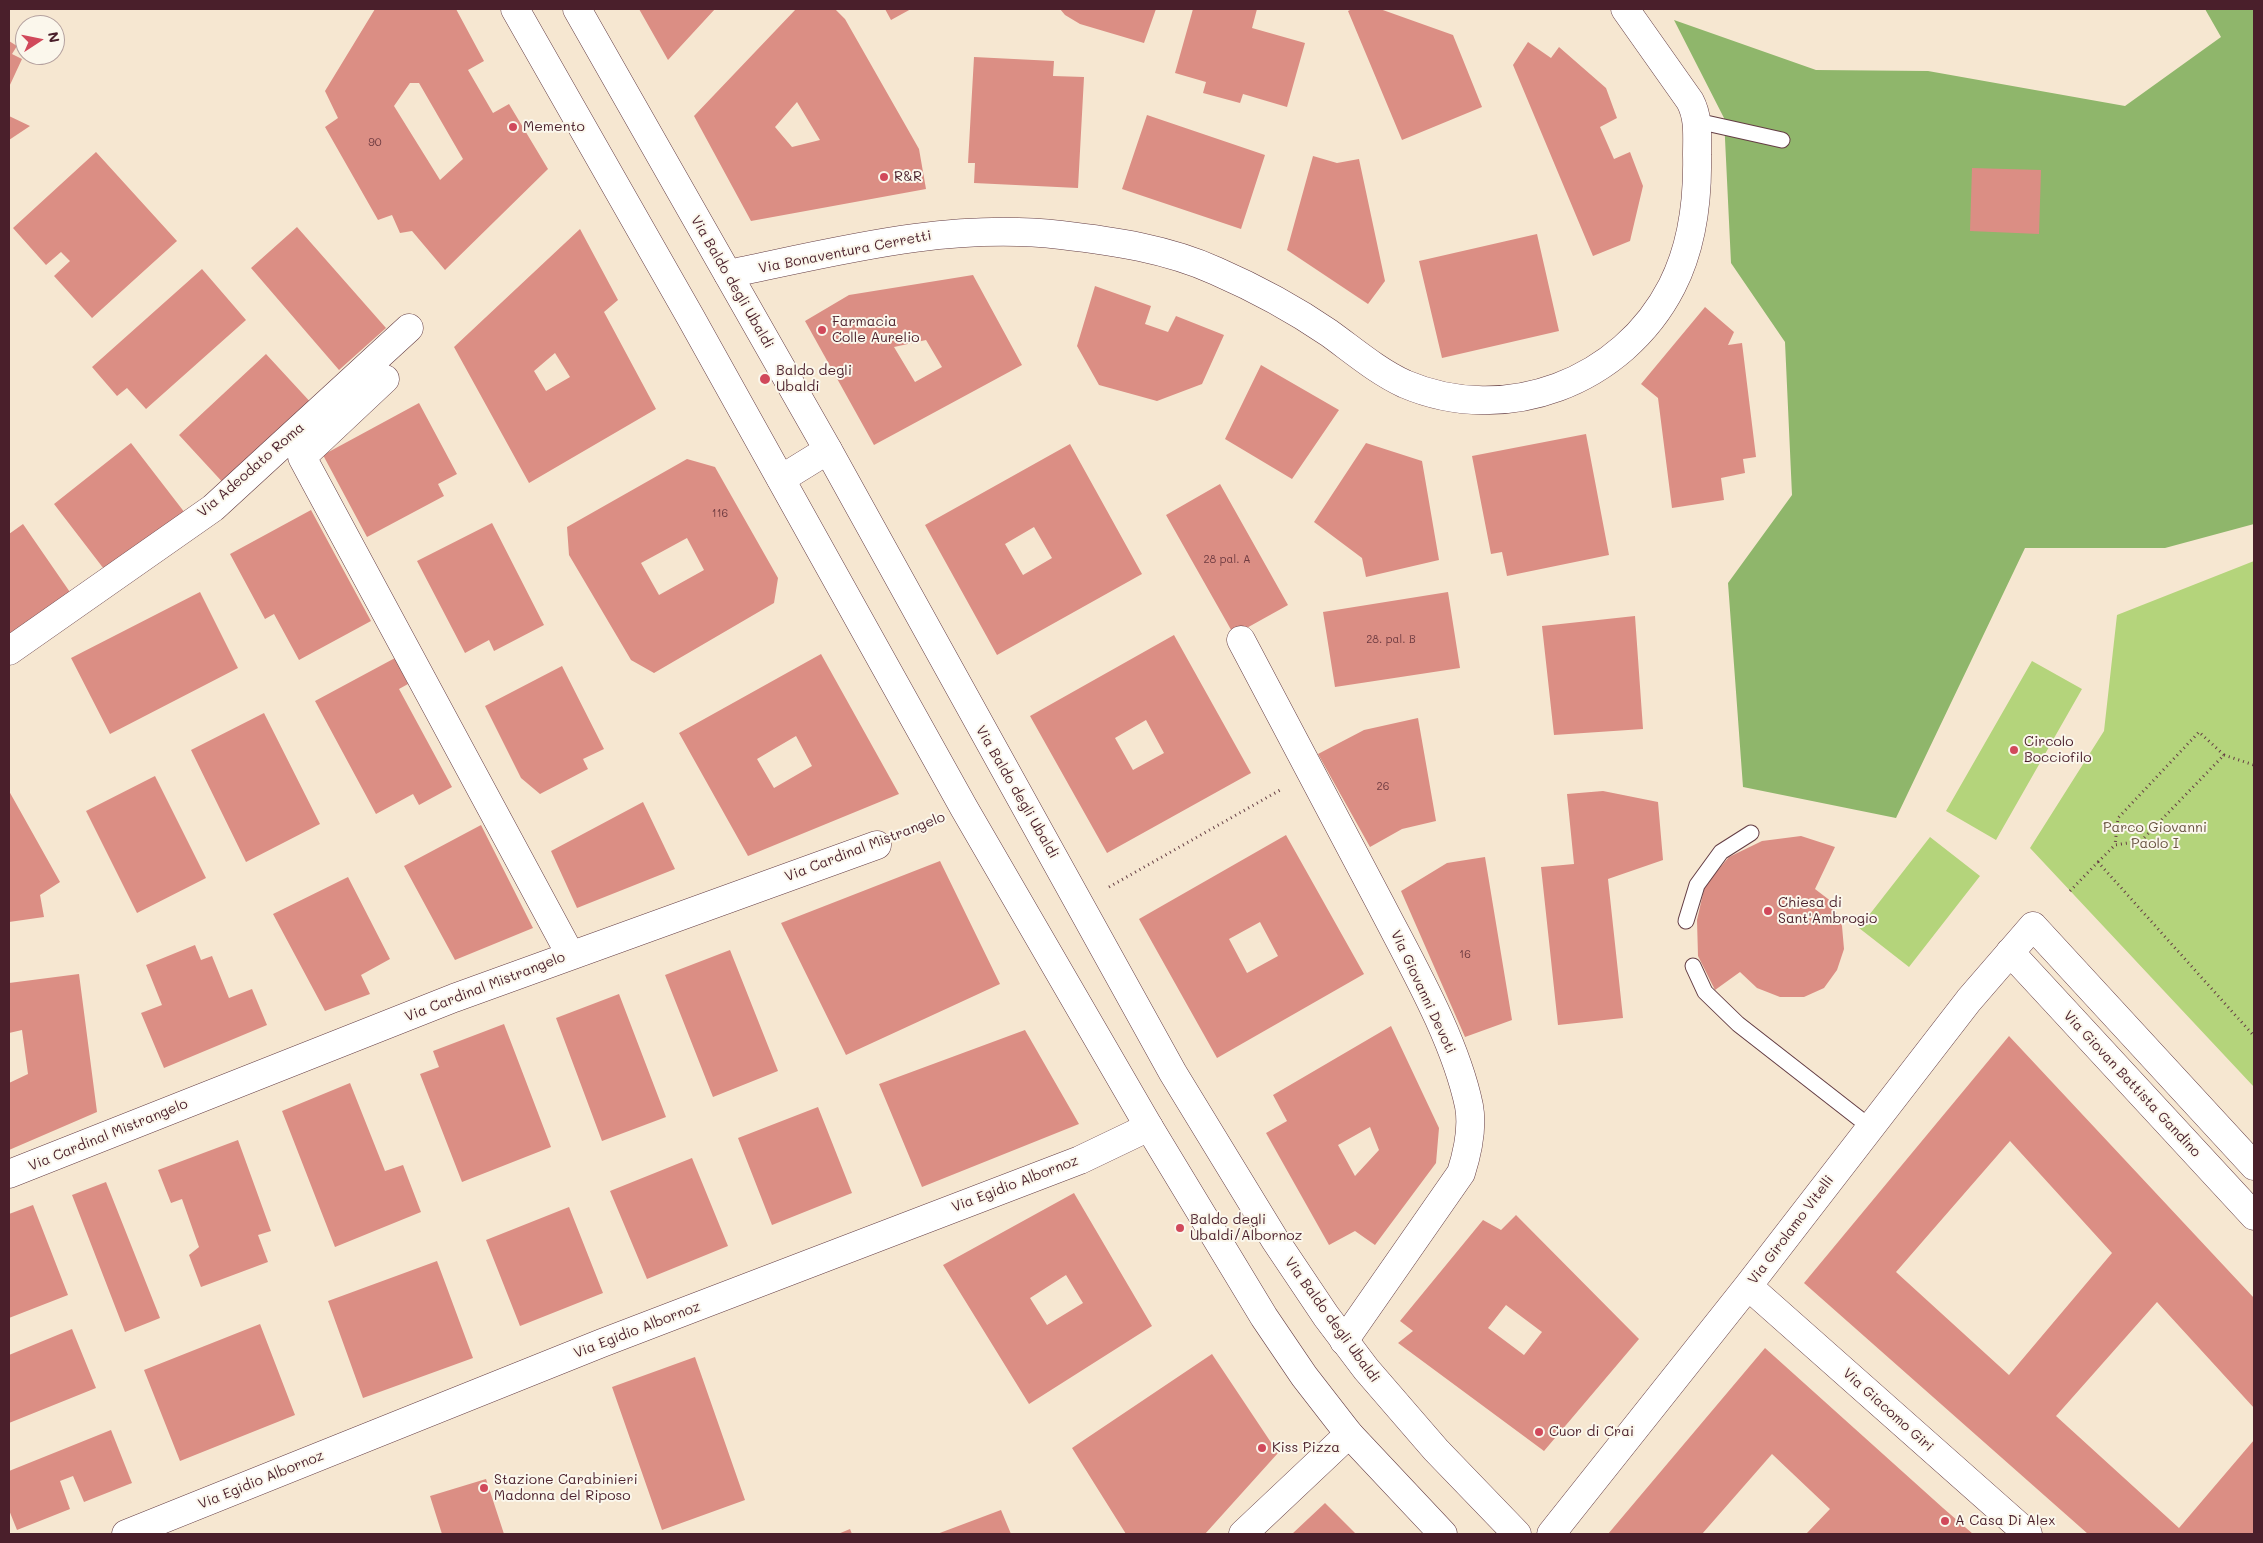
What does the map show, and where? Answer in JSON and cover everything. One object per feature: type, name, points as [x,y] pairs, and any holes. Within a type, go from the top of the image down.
[{"type":"street","points":[[515,9],[781,479],[964,808],[1149,1128],[1264,1317],[1304,1376],[1349,1434],[1443,1534]]},
{"type":"street","name":"Via Baldo degli Ubaldi","points":[[577,9],[828,450],[1173,1072],[1274,1240],[1344,1341],[1436,1450],[1517,1534]]},
{"type":"street","points":[[1625,9],[1690,101],[1697,121]]},
{"type":"street","name":"Via Bonaventura Cerretti","points":[[728,274],[902,238],[950,233],[1005,232],[1060,235],[1104,241],[1182,258],[1214,270],[1304,318],[1387,375],[1408,385],[1463,398],[1486,400],[1528,397],[1571,383],[1597,370],[1635,338],[1660,307],[1676,278],[1691,233],[1698,174],[1697,121]]},
{"type":"street","name":"Via Adeodato Roma","points":[[9,651],[213,508],[409,328]]},
{"type":"street","points":[[385,379],[302,457],[570,954]]},
{"type":"street","points":[[781,479],[828,450]]},
{"type":"street","name":"Via Giovanni Devoti","points":[[1241,640],[1432,1006],[1465,1090],[1471,1124],[1467,1157],[1461,1172],[1344,1341]]},
{"type":"street","name":"Via Cardinal Mistrangelo","points":[[9,1174],[454,998],[570,954],[877,844]]},
{"type":"street","name":"Via Girolamo Vitelli","points":[[1551,1534],[1748,1286],[1969,1000],[2033,926],[2254,1166]]},
{"type":"street","name":"Via Giovan Battista Gandino","points":[[2010,952],[2254,1216]]},
{"type":"street","name":"Via Egidio Albornoz","points":[[126,1534],[602,1343],[1080,1160],[1149,1128]]},
{"type":"street","name":"Via Giacomo Giri","points":[[1748,1286],[2028,1534]]},
{"type":"street","points":[[1243,1534],[1349,1434]]},
{"type":"lane","points":[[1697,121],[1782,140]]},
{"type":"lane","points":[[1686,921],[1697,885],[1721,852],[1751,833]]},
{"type":"lane","points":[[1693,966],[1705,992],[1738,1024],[1870,1127]]},
{"type":"path","points":[[2115,845],[2118,818],[2199,732],[2224,754],[2254,765]]},
{"type":"path","points":[[2070,891],[2115,845],[2141,841],[2224,754]]},
{"type":"path","points":[[1080,904],[1187,842],[1311,774]]},
{"type":"path","name":"Via Cardinal Mistrangelo","points":[[877,844],[964,808]]},
{"type":"path","points":[[2098,862],[2254,1036]]},
{"type":"green space","points":[[2205,9],[2254,9],[2254,524],[2165,548],[2025,548],[1896,818],[1743,787],[1728,583],[1792,495],[1785,342],[1731,263],[1724,118],[1674,20],[1816,70],[1928,71],[2125,106],[2221,37]]},
{"type":"green space","name":"Parco Giovanni Paolo I","points":[[2254,561],[2254,1087],[2030,848],[2104,731],[2117,615]]},
{"type":"green space","name":"Circolo Bocciofilo","points":[[2032,661],[2082,689],[1996,840],[1946,811]]},
{"type":"green space","points":[[1930,837],[1980,876],[1909,967],[1859,928]]},
{"type":"building","points":[[375,9],[456,9],[484,61],[468,70],[493,113],[509,104],[548,169],[445,270],[412,231],[400,233],[392,215],[378,220],[325,127],[338,118],[325,91]],"holes":[[[410,83],[419,83],[463,159],[440,180],[394,106]]]},
{"type":"building","points":[[639,9],[715,9],[668,60]]},
{"type":"building","points":[[796,9],[835,9],[845,19],[919,149],[926,189],[751,221],[694,116]],"holes":[[[797,102],[820,140],[792,147],[775,127]]]},
{"type":"building","points":[[885,9],[911,9],[891,20]]},
{"type":"building","points":[[1060,9],[1156,9],[1144,43],[1080,24],[1065,15]]},
{"type":"building","points":[[1193,9],[1257,9],[1252,28],[1305,43],[1287,107],[1243,94],[1240,103],[1203,93],[1206,82],[1175,73]]},
{"type":"building","points":[[1352,9],[1380,9],[1453,35],[1482,107],[1402,140],[1348,11]]},
{"type":"building","points":[[9,41],[15,45],[12,54],[15,56],[15,65],[19,65],[9,87]]},
{"type":"building","points":[[1528,42],[1551,58],[1559,47],[1606,88],[1617,118],[1600,127],[1614,159],[1630,152],[1643,186],[1630,241],[1593,256],[1513,65]]},
{"type":"building","points":[[974,57],[1054,61],[1053,76],[1084,77],[1078,188],[974,183],[975,163],[968,163]]},
{"type":"building","points":[[1147,115],[1265,155],[1241,229],[1122,189]]},
{"type":"building","points":[[9,116],[30,126],[9,140]]},
{"type":"building","points":[[96,152],[177,241],[92,318],[54,276],[70,261],[61,252],[46,265],[13,228]]},
{"type":"building","points":[[1313,156],[1337,163],[1359,159],[1385,281],[1368,304],[1287,250]]},
{"type":"building","points":[[1972,168],[2041,170],[2039,234],[1970,231]]},
{"type":"building","points":[[297,227],[386,328],[339,370],[251,268]]},
{"type":"building","points":[[580,229],[618,300],[604,312],[656,409],[529,483],[454,347]],"holes":[[[555,353],[570,377],[546,391],[534,371]]]},
{"type":"building","points":[[1537,234],[1559,331],[1442,358],[1419,261]]},
{"type":"building","points":[[202,269],[246,320],[146,409],[127,388],[117,396],[92,367]]},
{"type":"building","points":[[973,275],[1022,365],[874,445],[805,321],[849,295]],"holes":[[[926,340],[942,367],[915,382],[894,347]]]},
{"type":"building","points":[[1095,286],[1151,306],[1145,324],[1168,332],[1176,316],[1224,335],[1202,384],[1157,401],[1099,385],[1077,346]]},
{"type":"building","points":[[1705,307],[1734,332],[1728,345],[1742,343],[1756,457],[1743,459],[1745,473],[1721,478],[1724,500],[1672,508],[1658,398],[1641,384]]},
{"type":"building","points":[[266,354],[314,406],[227,487],[179,435]]},
{"type":"building","points":[[1261,365],[1339,410],[1292,479],[1225,439]]},
{"type":"building","points":[[419,403],[457,474],[438,484],[444,496],[367,537],[323,455]]},
{"type":"building","points":[[1586,434],[1609,555],[1507,576],[1502,552],[1491,554],[1472,456]]},
{"type":"building","points":[[131,443],[185,513],[107,573],[54,504]]},
{"type":"building","points":[[1366,443],[1422,461],[1439,560],[1366,577],[1362,558],[1314,522]]},
{"type":"building","points":[[1070,444],[1142,574],[997,655],[925,525]],"holes":[[[1034,527],[1052,558],[1023,575],[1005,544]]]},
{"type":"building","points":[[687,459],[715,467],[778,578],[774,603],[654,673],[631,660],[569,555],[567,527]],"holes":[[[687,538],[704,570],[659,595],[641,563]]]},
{"type":"building","points":[[1220,484],[1288,605],[1234,635],[1166,515]]},
{"type":"building","points":[[311,510],[371,621],[299,660],[274,614],[265,619],[230,554]]},
{"type":"building","points":[[492,523],[544,625],[494,651],[489,640],[465,653],[417,561]]},
{"type":"building","points":[[23,524],[74,598],[9,644],[9,534]]},
{"type":"building","points":[[200,592],[238,668],[110,734],[71,658]]},
{"type":"building","points":[[1448,592],[1460,668],[1335,687],[1323,612]]},
{"type":"building","points":[[1635,616],[1643,729],[1554,735],[1542,626]]},
{"type":"building","points":[[1174,635],[1251,773],[1107,853],[1030,716]],"holes":[[[1146,720],[1164,753],[1133,770],[1115,738]]]},
{"type":"building","points":[[821,654],[899,794],[748,856],[679,733]],"holes":[[[796,736],[812,766],[774,788],[757,759]]]},
{"type":"building","points":[[395,658],[408,684],[399,689],[452,787],[419,805],[413,794],[376,814],[315,701]]},
{"type":"building","points":[[562,666],[604,749],[583,759],[588,769],[540,794],[521,778],[485,706]]},
{"type":"building","points":[[264,713],[320,824],[246,862],[191,750]]},
{"type":"building","points":[[1418,718],[1436,821],[1402,829],[1370,847],[1318,754],[1364,730]]},
{"type":"building","points":[[155,776],[206,878],[137,913],[86,811]]},
{"type":"building","points":[[9,791],[60,882],[40,895],[44,917],[9,922]]},
{"type":"building","points":[[1603,791],[1658,802],[1663,860],[1608,879],[1623,1018],[1558,1025],[1541,867],[1574,864],[1567,794]]},
{"type":"building","points":[[643,802],[675,869],[577,908],[551,851]]},
{"type":"building","points":[[481,825],[533,928],[455,960],[404,866]]},
{"type":"building","points":[[1286,835],[1364,974],[1217,1058],[1139,919]],"holes":[[[1260,922],[1278,956],[1247,973],[1229,939]]]},
{"type":"building","name":"Chiesa di Sant'Ambrogio","points":[[1801,836],[1835,847],[1815,889],[1832,902],[1842,926],[1844,949],[1837,970],[1824,988],[1804,997],[1780,997],[1757,988],[1740,972],[1715,990],[1698,956],[1697,920],[1705,885],[1729,857],[1762,841]]},
{"type":"building","points":[[1485,857],[1512,1020],[1465,1037],[1401,891],[1447,863]]},
{"type":"building","points":[[940,861],[1000,984],[846,1055],[781,923]]},
{"type":"building","points":[[348,877],[390,959],[361,975],[370,994],[325,1011],[273,914]]},
{"type":"building","points":[[195,945],[201,960],[212,956],[229,998],[252,989],[267,1025],[164,1068],[141,1013],[162,1005],[146,965]]},
{"type":"building","points":[[730,950],[778,1071],[713,1097],[665,975]]},
{"type":"building","points":[[79,974],[97,1112],[9,1150],[9,1083],[28,1074],[22,1030],[9,1033],[9,983]]},
{"type":"building","points":[[619,994],[666,1117],[602,1141],[556,1018]]},
{"type":"building","points":[[504,1024],[551,1147],[462,1182],[420,1074],[439,1067],[433,1051]]},
{"type":"building","points":[[1391,1026],[1439,1128],[1436,1163],[1375,1245],[1355,1231],[1329,1245],[1266,1133],[1287,1121],[1273,1095]],"holes":[[[1370,1127],[1379,1150],[1355,1176],[1338,1145]]]},
{"type":"building","points":[[1025,1030],[1079,1124],[922,1187],[879,1084]]},
{"type":"building","points":[[2009,1036],[2254,1298],[2254,1408],[2157,1302],[2056,1416],[2179,1528],[2254,1440],[2254,1534],[2088,1534],[1804,1283]],"holes":[[[2010,1141],[2112,1253],[2009,1375],[1896,1272]]]},
{"type":"building","points":[[350,1083],[385,1171],[403,1165],[421,1212],[335,1247],[282,1111]]},
{"type":"building","points":[[818,1107],[852,1193],[772,1225],[738,1138]]},
{"type":"building","points":[[238,1140],[271,1231],[258,1235],[268,1262],[201,1287],[189,1255],[199,1247],[182,1199],[171,1203],[158,1170]]},
{"type":"building","points":[[692,1158],[728,1246],[647,1279],[610,1191]]},
{"type":"building","points":[[106,1182],[160,1318],[125,1332],[72,1195]]},
{"type":"building","points":[[1074,1193],[1152,1326],[1029,1404],[943,1265]],"holes":[[[1066,1275],[1083,1303],[1047,1325],[1030,1298]]]},
{"type":"building","points":[[33,1205],[68,1295],[9,1318],[9,1214]]},
{"type":"building","points":[[569,1207],[603,1293],[520,1326],[486,1240]]},
{"type":"building","points":[[1516,1215],[1639,1339],[1544,1451],[1398,1343],[1413,1331],[1400,1321],[1483,1220],[1501,1230]],"holes":[[[1506,1305],[1542,1332],[1524,1355],[1488,1328]]]},
{"type":"building","points":[[437,1261],[473,1358],[363,1398],[328,1301]]},
{"type":"building","points":[[260,1324],[295,1415],[180,1461],[144,1370]]},
{"type":"building","points":[[72,1329],[96,1388],[9,1423],[9,1355]]},
{"type":"building","points":[[1765,1348],[1973,1534],[1806,1534],[1830,1509],[1772,1454],[1702,1534],[1608,1534]]},
{"type":"building","points":[[1212,1354],[1278,1453],[1205,1534],[1126,1534],[1072,1448]]},
{"type":"building","points":[[695,1357],[745,1500],[662,1530],[612,1387]]},
{"type":"building","points":[[111,1430],[132,1483],[84,1502],[73,1476],[60,1481],[70,1509],[17,1530],[9,1510],[9,1471]]},
{"type":"building","points":[[486,1479],[504,1534],[442,1534],[430,1496]]},
{"type":"building","points":[[1325,1503],[1356,1534],[1292,1534]]},
{"type":"building","points":[[1001,1510],[1011,1534],[937,1534]]},
{"type":"building","points":[[850,1529],[852,1534],[838,1534]]},
{"type":"place","name":"Memento","points":[[513,127]]},
{"type":"place","name":"R&R","points":[[884,177]]},
{"type":"place","name":"Farmacia Colle Aurelio","points":[[822,330]]},
{"type":"place","name":"Baldo degli Ubaldi","points":[[765,379]]},
{"type":"place","name":"Circolo Bocciofilo","points":[[2014,750]]},
{"type":"place","name":"Chiesa di Sant'Ambrogio","points":[[1768,911]]},
{"type":"place","name":"Baldo degli Ubaldi/Albornoz","points":[[1180,1228]]},
{"type":"place","name":"Cuor di Crai","points":[[1539,1432]]},
{"type":"place","name":"Kiss Pizza","points":[[1262,1448]]},
{"type":"place","name":"Stazione Carabinieri Madonna del Riposo","points":[[484,1488]]},
{"type":"place","name":"A Casa Di Alex","points":[[1945,1521]]}]
